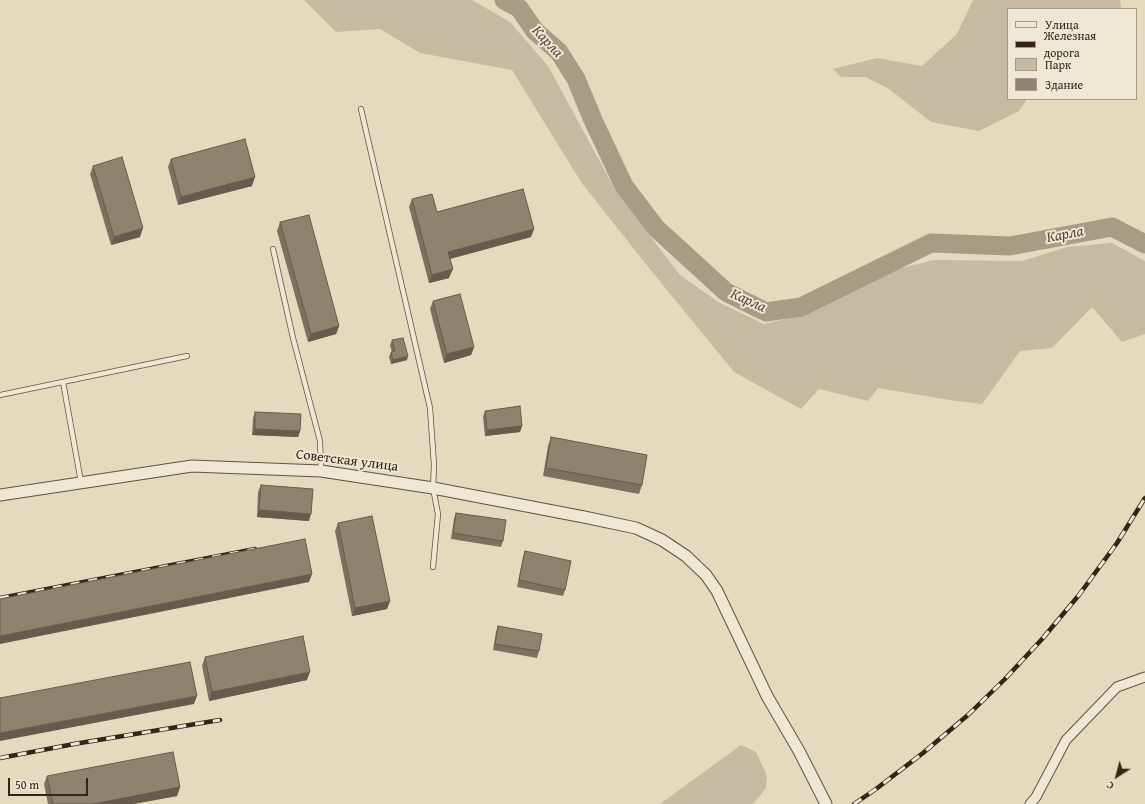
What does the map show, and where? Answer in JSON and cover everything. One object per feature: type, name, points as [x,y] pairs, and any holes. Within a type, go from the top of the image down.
[{"type":"street","name":"Советская улица","points":[[0,495],[192,466],[321,471],[433,488],[636,528],[662,540],[686,556],[706,575],[716,591],[767,696],[799,751],[826,804]]},
{"type":"street","points":[[1030,804],[1036,797],[1066,740],[1117,687],[1145,677]]},
{"type":"lane","points":[[361,109],[430,408],[434,465],[433,488],[438,514],[433,567]]},
{"type":"lane","points":[[273,249],[293,338],[320,441],[321,471]]},
{"type":"lane","points":[[0,395],[187,356]]},
{"type":"lane","points":[[63,382],[81,482]]},
{"type":"green space","points":[[304,0],[472,0],[510,22],[548,66],[616,191],[680,275],[720,303],[764,324],[804,315],[881,273],[934,260],[1022,261],[1067,247],[1112,243],[1145,261],[1145,334],[1122,342],[1092,307],[1052,348],[1020,351],[982,404],[878,388],[868,401],[819,389],[801,409],[734,372],[581,182],[512,70],[420,53],[380,29],[336,32]]},
{"type":"green space","points":[[973,0],[1120,0],[1121,8],[1007,8],[1007,100],[1026,100],[1019,111],[979,131],[931,122],[889,89],[866,77],[841,77],[833,69],[877,58],[922,66],[957,34]]},
{"type":"green space","points":[[741,745],[756,752],[767,776],[766,788],[753,804],[660,804]]},
{"type":"building","points":[[245,139],[255,177],[181,197],[171,159]]},
{"type":"building","points":[[122,157],[143,228],[114,237],[93,166]]},
{"type":"building","points":[[523,189],[534,229],[448,252],[453,269],[432,275],[412,199],[432,194],[437,212]]},
{"type":"building","points":[[309,215],[339,326],[311,334],[280,222]]},
{"type":"building","points":[[460,294],[474,347],[447,354],[433,301]]},
{"type":"building","points":[[403,338],[408,356],[393,360],[391,352],[395,351],[392,340]]},
{"type":"building","points":[[520,406],[522,426],[487,430],[485,411]]},
{"type":"building","points":[[255,412],[301,414],[300,431],[255,429]]},
{"type":"building","points":[[551,437],[647,455],[642,485],[546,468]]},
{"type":"building","points":[[261,485],[313,489],[311,514],[259,510]]},
{"type":"building","points":[[456,513],[506,520],[503,541],[453,533]]},
{"type":"building","points":[[372,516],[390,601],[355,608],[338,523]]},
{"type":"building","points":[[305,539],[312,574],[0,636],[0,599]]},
{"type":"building","points":[[525,551],[571,561],[565,590],[519,580]]},
{"type":"building","points":[[498,626],[542,634],[539,651],[495,644]]},
{"type":"building","points":[[303,636],[310,672],[212,692],[205,657]]},
{"type":"building","points":[[190,662],[197,696],[0,733],[0,698]]},
{"type":"building","points":[[173,752],[180,787],[93,804],[53,804],[47,776]]},
{"type":"waterway","name":"Карла","points":[[504,0],[519,8],[535,31],[559,52],[576,79],[593,120],[624,186],[656,228],[726,292],[766,312],[801,307],[931,243],[1010,246],[1112,227],[1145,244]]},
{"type":"railway","points":[[854,804],[923,753],[968,715],[1005,679],[1043,638],[1079,595],[1117,543],[1145,498]]},
{"type":"railway","points":[[0,598],[255,549]]},
{"type":"railway","points":[[0,758],[74,744],[220,720]]}]
